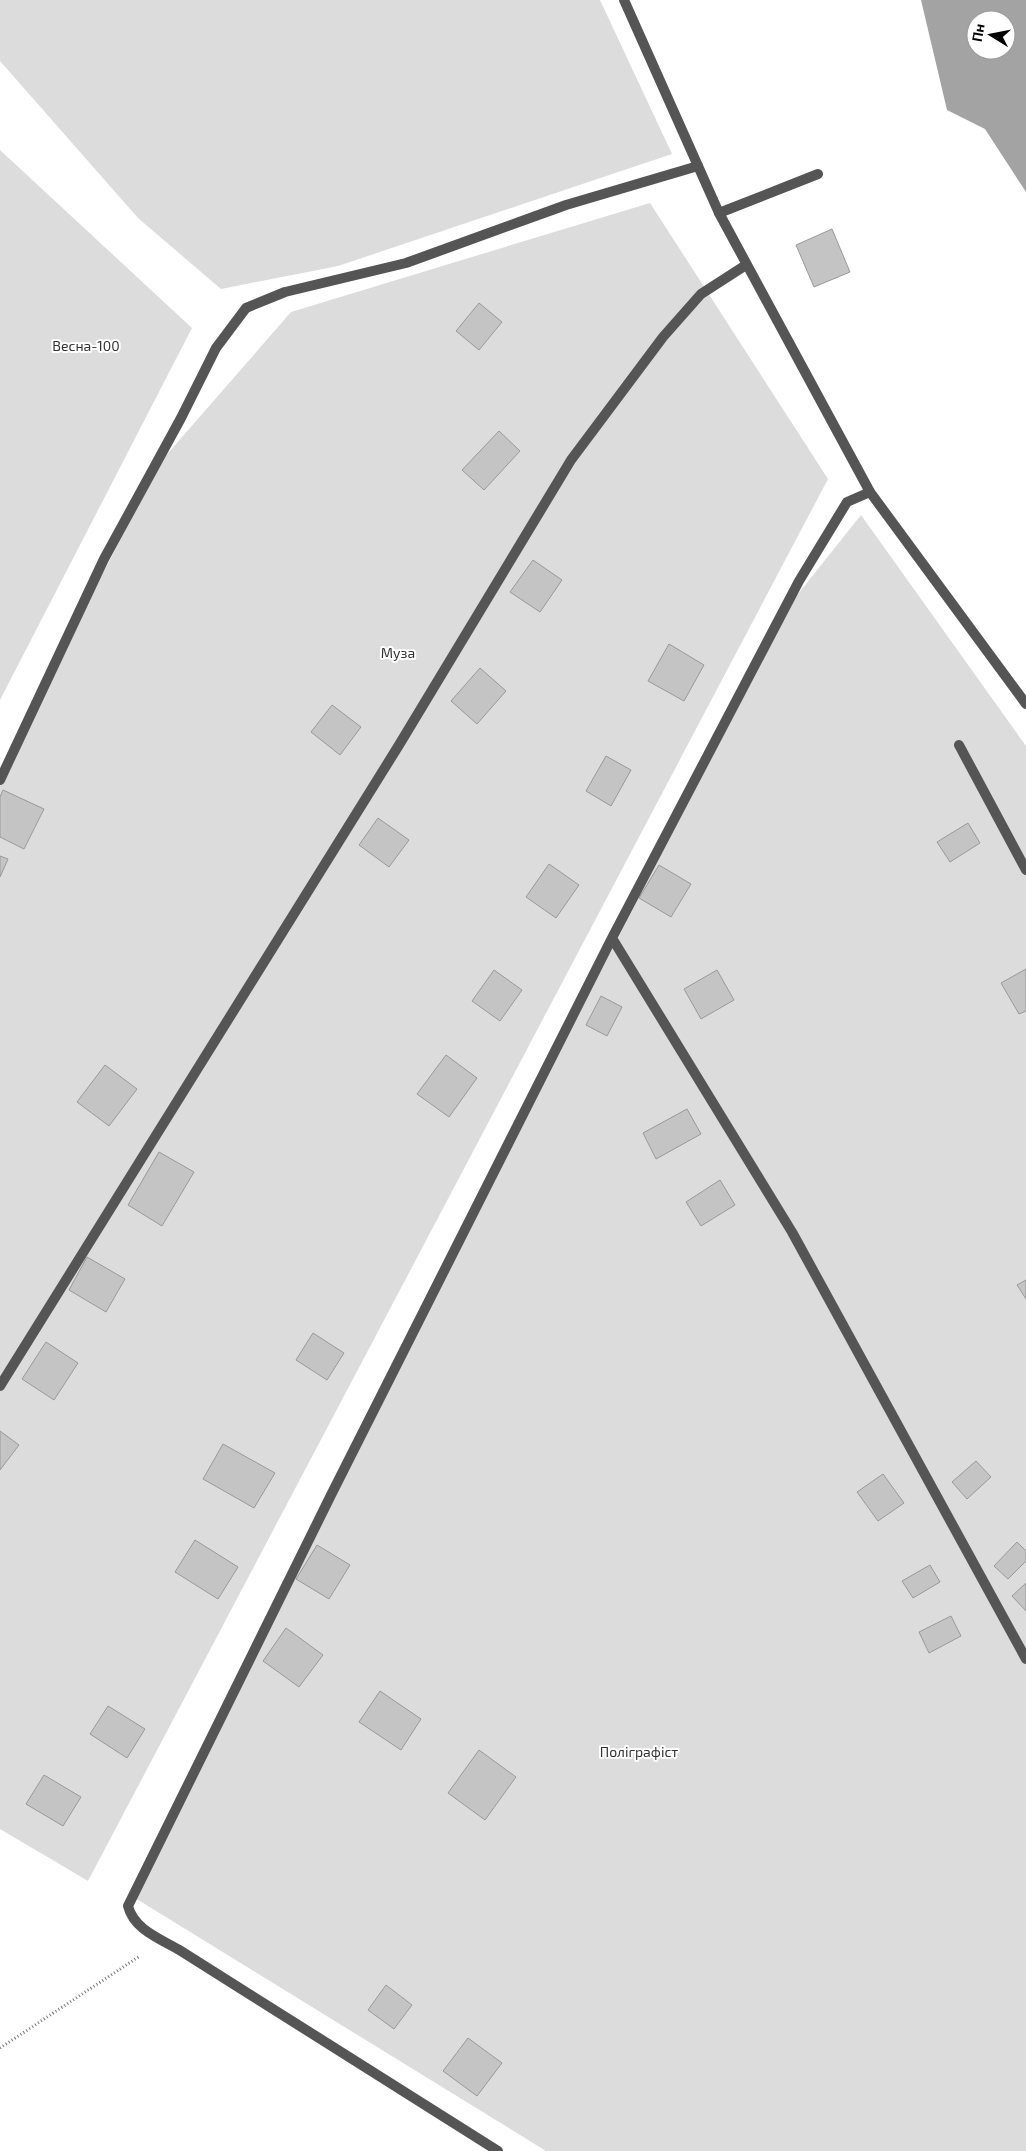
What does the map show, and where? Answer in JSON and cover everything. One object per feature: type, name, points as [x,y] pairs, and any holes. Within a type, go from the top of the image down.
[{"type":"street","points":[[624,0],[720,213],[746,265],[870,492],[1026,704]]},
{"type":"street","points":[[0,780],[104,559],[181,418],[216,348],[246,308],[285,292],[406,263],[566,205],[698,166]]},
{"type":"street","points":[[720,213],[818,174]]},
{"type":"street","points":[[0,1386],[399,744],[571,460],[669,330],[702,294],[746,265]]},
{"type":"street","points":[[498,2151],[140,1927],[131,1916],[128,1906],[331,1494],[612,938],[799,581],[847,502],[870,492]]},
{"type":"street","points":[[959,745],[1026,870]]},
{"type":"street","points":[[612,938],[792,1232],[1026,1660]]},
{"type":"path","points":[[0,2048],[163,1940]]},
{"type":"green space","points":[[0,0],[600,0],[672,154],[338,266],[221,289],[138,218],[0,61]]},
{"type":"green space","name":"Весна-100","points":[[0,150],[192,328],[0,700]]},
{"type":"green space","name":"Муза","points":[[650,203],[828,479],[88,1881],[0,1829],[0,771],[162,460],[291,312]]},
{"type":"green space","name":"Поліграфіст","points":[[861,515],[1026,746],[1026,2151],[546,2151],[135,1898],[427,1306],[794,599]]},
{"type":"shaded area","points":[[921,0],[1026,0],[1026,192],[985,129],[947,110]]},
{"type":"building","points":[[832,229],[850,272],[814,287],[796,245]]},
{"type":"building","points":[[479,303],[502,322],[479,350],[456,331]]},
{"type":"building","points":[[499,431],[520,451],[484,490],[462,470]]},
{"type":"building","points":[[533,560],[562,580],[540,612],[510,592]]},
{"type":"building","points":[[669,644],[704,665],[684,701],[648,681]]},
{"type":"building","points":[[480,668],[506,691],[477,724],[451,701]]},
{"type":"building","points":[[332,705],[361,727],[340,755],[311,732]]},
{"type":"building","points":[[606,756],[631,770],[611,806],[586,791]]},
{"type":"building","points":[[3,790],[44,809],[24,849],[0,837],[0,797]]},
{"type":"building","points":[[378,818],[409,840],[389,867],[359,845]]},
{"type":"building","points":[[968,823],[980,843],[950,862],[937,842]]},
{"type":"building","points":[[0,856],[8,859],[0,877]]},
{"type":"building","points":[[549,864],[579,885],[556,918],[526,897]]},
{"type":"building","points":[[659,865],[691,884],[671,917],[639,898]]},
{"type":"building","points":[[1026,969],[1026,1011],[1019,1014],[1001,983]]},
{"type":"building","points":[[494,970],[522,990],[500,1021],[472,1001]]},
{"type":"building","points":[[717,970],[734,1000],[701,1019],[684,989]]},
{"type":"building","points":[[601,996],[622,1007],[607,1036],[586,1025]]},
{"type":"building","points":[[446,1055],[477,1078],[449,1117],[417,1094]]},
{"type":"building","points":[[105,1065],[137,1089],[109,1126],[77,1102]]},
{"type":"building","points":[[687,1109],[701,1134],[656,1159],[643,1133]]},
{"type":"building","points":[[159,1152],[194,1172],[162,1226],[128,1205]]},
{"type":"building","points":[[720,1180],[735,1205],[701,1226],[686,1202]]},
{"type":"building","points":[[87,1257],[125,1279],[106,1312],[69,1290]]},
{"type":"building","points":[[1026,1280],[1026,1299],[1017,1285]]},
{"type":"building","points":[[313,1333],[344,1353],[327,1380],[296,1360]]},
{"type":"building","points":[[46,1342],[78,1363],[54,1400],[22,1379]]},
{"type":"building","points":[[0,1431],[19,1445],[0,1470]]},
{"type":"building","points":[[223,1444],[275,1473],[254,1508],[203,1479]]},
{"type":"building","points":[[976,1461],[991,1477],[967,1499],[952,1482]]},
{"type":"building","points":[[883,1474],[904,1503],[878,1521],[857,1492]]},
{"type":"building","points":[[195,1540],[238,1567],[218,1599],[175,1572]]},
{"type":"building","points":[[1017,1542],[1026,1551],[1026,1561],[1008,1579],[994,1566]]},
{"type":"building","points":[[317,1545],[350,1565],[329,1599],[296,1579]]},
{"type":"building","points":[[930,1565],[940,1582],[913,1598],[902,1581]]},
{"type":"building","points":[[1026,1583],[1026,1611],[1012,1596]]},
{"type":"building","points":[[951,1616],[961,1636],[929,1653],[919,1632]]},
{"type":"building","points":[[286,1628],[323,1655],[299,1687],[263,1661]]},
{"type":"building","points":[[380,1691],[421,1719],[401,1750],[359,1722]]},
{"type":"building","points":[[108,1706],[145,1729],[127,1758],[90,1734]]},
{"type":"building","points":[[479,1750],[516,1777],[485,1820],[448,1793]]},
{"type":"building","points":[[44,1775],[81,1797],[63,1826],[26,1804]]},
{"type":"building","points":[[386,1985],[412,2005],[394,2029],[368,2010]]},
{"type":"building","points":[[468,2038],[502,2063],[477,2096],[443,2071]]}]
